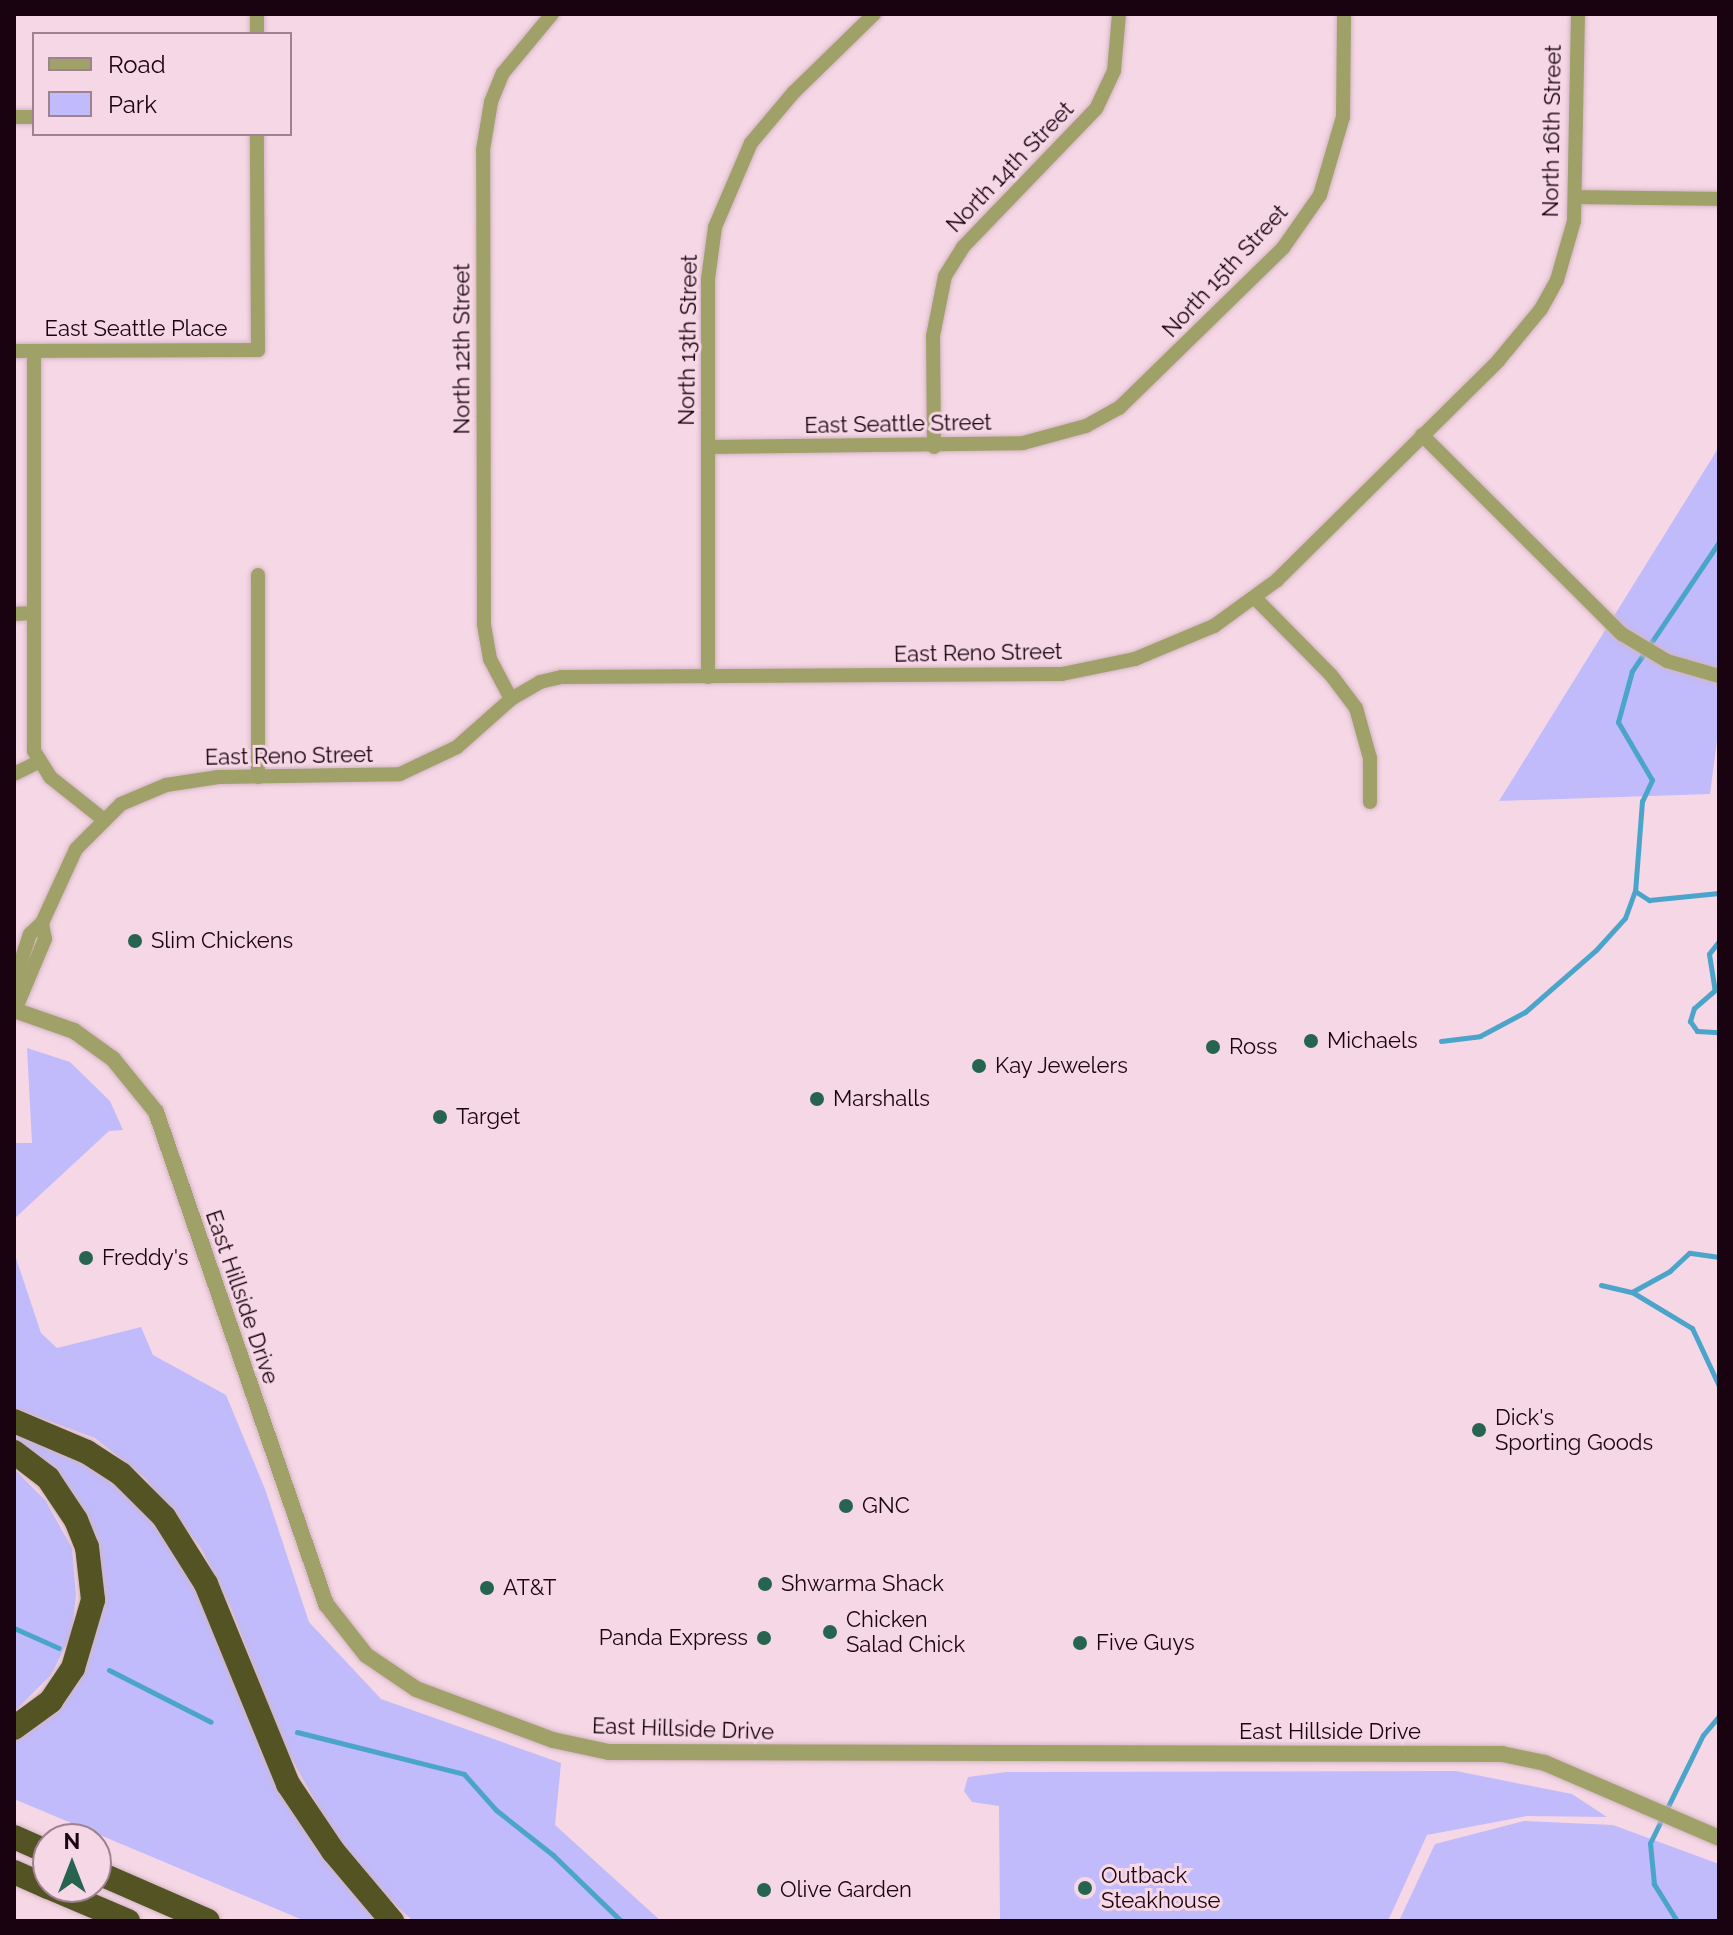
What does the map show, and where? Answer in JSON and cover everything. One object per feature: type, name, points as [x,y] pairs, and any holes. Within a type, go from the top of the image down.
[{"type":"highway","points":[[14,1421],[87,1452],[121,1474],[164,1517],[206,1584],[288,1784],[341,1861],[392,1921]]},
{"type":"highway","points":[[14,1452],[48,1478],[76,1520],[87,1547],[93,1600],[73,1668],[51,1701],[14,1728]]},
{"type":"highway","points":[[112,1879],[208,1921]]},
{"type":"highway","points":[[86,1903],[128,1921]]},
{"type":"street","name":"North 12th Street","points":[[511,699],[490,659],[484,624],[483,150],[491,102],[503,73],[552,14]]},
{"type":"street","name":"North 13th Street","points":[[708,677],[708,279],[722,203],[739,163],[770,117],[874,14]]},
{"type":"street","name":"North 14th Street","points":[[934,447],[933,336],[945,276],[963,247],[1096,109],[1114,71],[1119,14]]},
{"type":"street","name":"North 15th Street","points":[[1086,426],[1139,392],[1283,248],[1311,211],[1340,135],[1344,14]]},
{"type":"street","name":"North 16th Street","points":[[1422,435],[1498,361],[1541,309],[1564,261],[1577,197],[1578,14]]},
{"type":"street","name":"East Seattle Place","points":[[14,351],[258,350],[257,136]]},
{"type":"street","points":[[1577,197],[1719,199]]},
{"type":"street","points":[[34,351],[33,613],[37,763],[103,819]]},
{"type":"street","name":"East Seattle Street","points":[[708,447],[934,447],[1023,443],[1086,426]]},
{"type":"street","name":"East Reno Street","points":[[14,1010],[16,976],[30,934],[42,923],[63,870],[103,819],[121,804],[166,785],[258,777],[400,774],[457,747],[511,699],[540,682],[561,677],[1062,674],[1171,646],[1255,598],[1422,435]]},
{"type":"street","points":[[1422,435],[1634,643],[1667,661],[1719,676]]},
{"type":"street","points":[[258,575],[258,777]]},
{"type":"street","points":[[1255,598],[1356,708],[1370,758],[1370,802]]},
{"type":"street","points":[[14,614],[33,613]]},
{"type":"street","points":[[14,774],[37,763]]},
{"type":"street","name":"East Hillside Drive","points":[[14,1010],[74,1031],[113,1059],[156,1112],[326,1604],[366,1655],[416,1689],[572,1746],[609,1752],[1502,1754],[1545,1763],[1633,1805],[1719,1838]]},
{"type":"green space","points":[[1719,447],[1719,725],[1710,794],[1499,801]]},
{"type":"green space","points":[[27,1048],[70,1062],[110,1101],[123,1130],[109,1131],[14,1219],[14,1143],[32,1143]]},
{"type":"green space","points":[[14,1252],[41,1333],[57,1348],[141,1327],[153,1355],[226,1395],[265,1489],[309,1622],[381,1699],[561,1763],[555,1825],[661,1921],[413,1921],[381,1891],[334,1835],[284,1745],[231,1608],[201,1548],[145,1478],[95,1438],[14,1408]]},
{"type":"green space","points":[[14,1428],[101,1470],[153,1515],[192,1573],[245,1709],[381,1921],[305,1921],[112,1840],[112,1823],[71,1823],[14,1799],[14,1737],[82,1671],[99,1619],[98,1567],[14,1443]]},
{"type":"green space","points":[[14,1469],[45,1500],[72,1548],[76,1595],[72,1633],[51,1675],[14,1712]]},
{"type":"green space","points":[[1456,1771],[1572,1794],[1607,1817],[1527,1816],[1427,1835],[1388,1921],[1000,1921],[999,1806],[972,1802],[964,1791],[968,1777],[1006,1772]]},
{"type":"green space","points":[[1524,1821],[1613,1825],[1719,1864],[1719,1921],[1399,1921],[1435,1844]]},
{"type":"waterway","points":[[1719,542],[1632,671],[1618,722],[1652,780],[1642,801],[1635,891],[1649,900],[1719,893]]},
{"type":"waterway","points":[[1441,1041],[1480,1036],[1525,1012],[1596,950],[1625,918],[1635,891]]},
{"type":"waterway","points":[[1719,941],[1709,954],[1715,990],[1694,1008],[1690,1021],[1697,1031],[1719,1032]]},
{"type":"waterway","points":[[1719,1257],[1689,1253],[1670,1271],[1632,1292],[1692,1328],[1719,1386]]},
{"type":"waterway","points":[[1601,1285],[1632,1292]]},
{"type":"waterway","points":[[14,1628],[59,1648]]},
{"type":"waterway","points":[[109,1670],[211,1722]]},
{"type":"waterway","points":[[1677,1921],[1654,1884],[1650,1843],[1703,1735],[1719,1716]]},
{"type":"waterway","points":[[297,1732],[464,1774],[496,1810],[553,1855],[621,1921]]},
{"type":"place","name":"Slim Chickens","points":[[135,941]]},
{"type":"place","name":"Michaels","points":[[1311,1041]]},
{"type":"place","name":"Ross","points":[[1213,1047]]},
{"type":"place","name":"Kay Jewelers","points":[[979,1066]]},
{"type":"place","name":"Marshalls","points":[[817,1099]]},
{"type":"place","name":"Target","points":[[440,1117]]},
{"type":"place","name":"Freddy's","points":[[86,1258]]},
{"type":"place","name":"Dick's Sporting Goods","points":[[1479,1430]]},
{"type":"place","name":"GNC","points":[[846,1506]]},
{"type":"place","name":"Shwarma Shack","points":[[765,1584]]},
{"type":"place","name":"AT&T","points":[[487,1588]]},
{"type":"place","name":"Chicken Salad Chick","points":[[830,1632]]},
{"type":"place","name":"Panda Express","points":[[764,1638]]},
{"type":"place","name":"Five Guys","points":[[1080,1643]]},
{"type":"place","name":"Outback Steakhouse","points":[[1085,1888]]},
{"type":"place","name":"Olive Garden","points":[[764,1890]]}]
